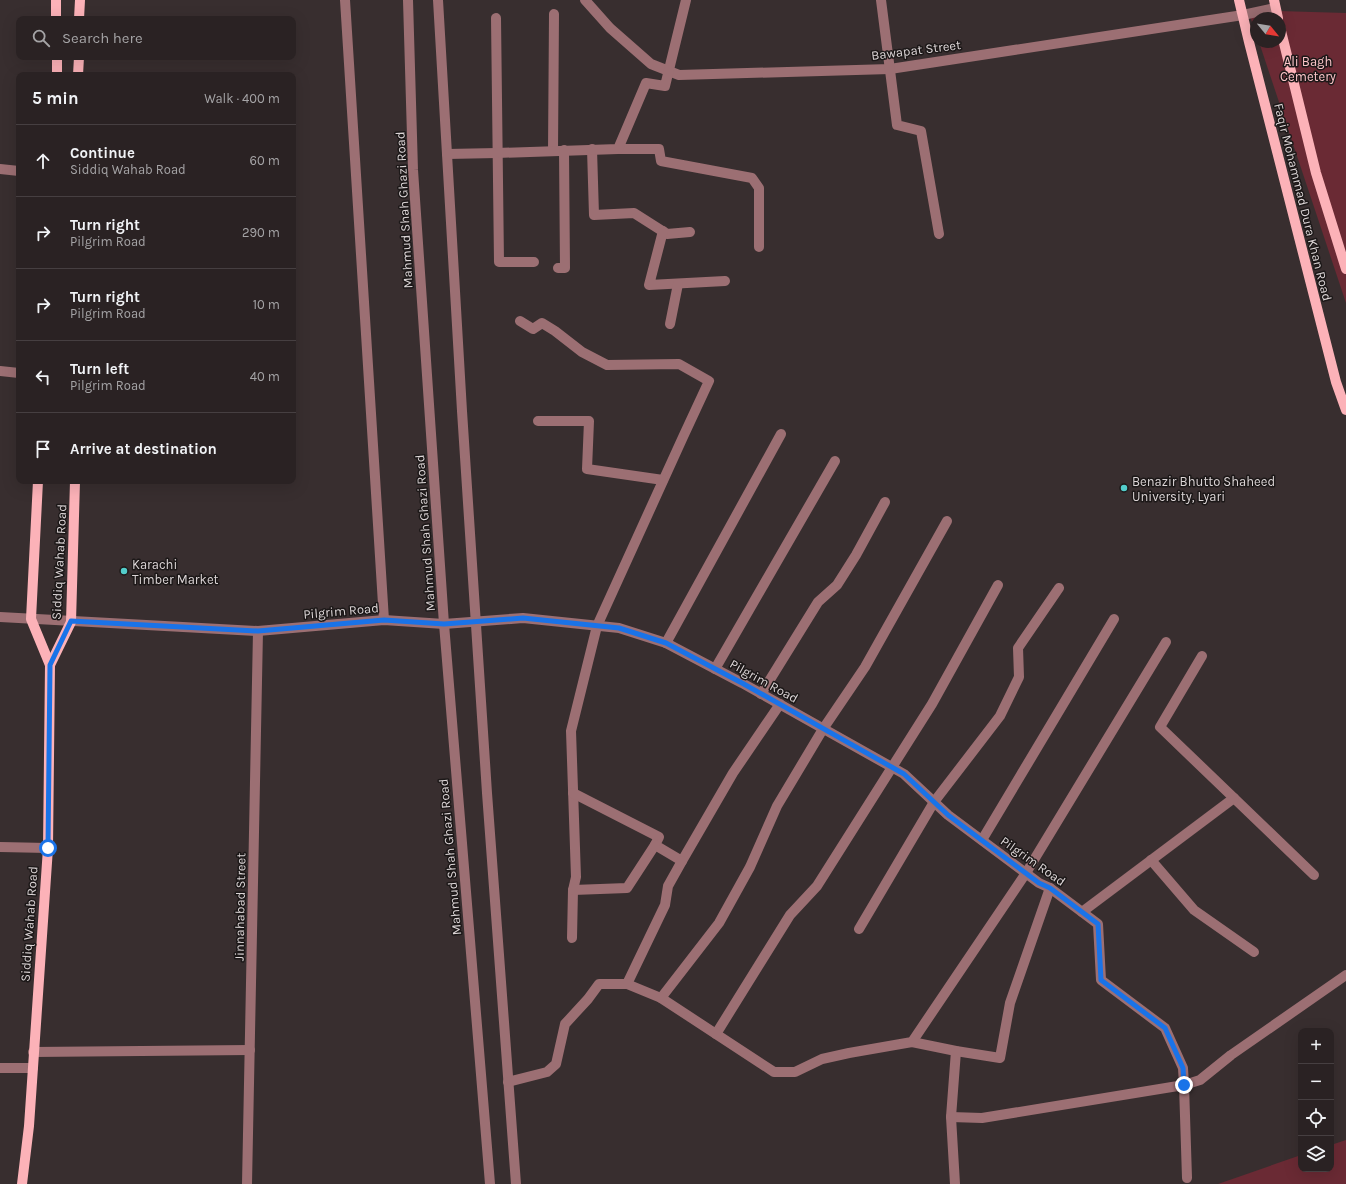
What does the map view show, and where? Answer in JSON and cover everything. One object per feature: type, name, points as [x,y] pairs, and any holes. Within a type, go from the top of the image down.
[{"type":"main road","points":[[56,0],[56,16]]},
{"type":"main road","points":[[79,16],[80,0]]},
{"type":"main road","name":"Faqir Mohammad Dura Khan Road","points":[[1239,0],[1336,382],[1346,410]]},
{"type":"main road","name":"Faqir Mohammad Dura Khan Road","points":[[1285,48],[1316,173],[1346,269]]},
{"type":"main road","points":[[57,60],[57,72]]},
{"type":"main road","points":[[78,72],[79,60]]},
{"type":"main road","name":"Siddiq Wahab Road","points":[[22,1184],[29,1126],[48,848],[50,665],[31,619],[38,484]]},
{"type":"main road","name":"Siddiq Wahab Road","points":[[50,665],[71,621],[75,484]]},
{"type":"street","points":[[345,0],[384,620]]},
{"type":"street","name":"Mahmud Shah Ghazi Road","points":[[408,0],[413,170],[444,624],[490,1184]]},
{"type":"street","points":[[438,0],[476,622],[516,1184]]},
{"type":"street","name":"Bawapat Street","points":[[585,0],[610,28],[651,64],[679,75],[890,69],[1276,9]]},
{"type":"street","points":[[618,149],[646,83],[665,86],[686,0]]},
{"type":"street","points":[[881,0],[897,125],[921,131],[939,234]]},
{"type":"street","points":[[552,151],[554,14]]},
{"type":"street","points":[[496,18],[499,262],[534,262]]},
{"type":"street","points":[[447,154],[592,149],[659,149],[661,161],[752,178],[759,188],[759,247]]},
{"type":"street","points":[[592,149],[594,215],[634,213],[667,234],[690,232]]},
{"type":"street","points":[[558,268],[565,268],[564,150]]},
{"type":"street","points":[[0,169],[16,172]]},
{"type":"street","points":[[663,231],[649,285],[725,281]]},
{"type":"street","points":[[670,324],[678,284]]},
{"type":"street","points":[[520,321],[533,329],[542,323],[582,352],[607,365],[679,364],[710,381],[663,480],[597,626],[571,731],[576,877],[573,890],[572,938]]},
{"type":"street","points":[[0,371],[16,373]]},
{"type":"street","points":[[538,421],[589,421],[587,469],[663,480]]},
{"type":"street","points":[[666,643],[781,434]]},
{"type":"street","points":[[715,669],[835,461]]},
{"type":"street","points":[[761,694],[818,602],[837,585],[856,556],[868,531],[885,502]]},
{"type":"street","points":[[661,998],[719,923],[750,867],[777,806],[823,729],[865,666],[947,521]]},
{"type":"street","points":[[716,1034],[790,915],[817,886],[932,704],[998,585]]},
{"type":"street","points":[[859,929],[934,802],[1000,716],[1019,677],[1018,648],[1059,588]]},
{"type":"street","name":"Pilgrim Road","points":[[0,617],[258,631],[384,620],[444,624],[523,618],[619,628],[666,643],[780,704],[904,774],[948,815],[1039,883],[1050,888],[1098,924],[1101,980],[1165,1028],[1183,1068],[1187,1178]]},
{"type":"street","points":[[982,840],[1114,619]]},
{"type":"street","name":"Jinnahabad Street","points":[[247,1184],[258,631]]},
{"type":"street","points":[[912,1042],[1026,873],[1166,642]]},
{"type":"street","points":[[1202,656],[1160,727],[1314,875]]},
{"type":"street","points":[[627,984],[664,905],[668,886],[733,773],[780,704]]},
{"type":"street","points":[[573,793],[659,837],[628,888],[573,890]]},
{"type":"street","points":[[1082,912],[1234,798]]},
{"type":"street","points":[[655,845],[682,861]]},
{"type":"street","points":[[0,847],[48,848]]},
{"type":"street","points":[[1151,860],[1194,910],[1254,952]]},
{"type":"street","points":[[508,1082],[547,1072],[556,1064],[566,1024],[599,984],[627,984],[661,998],[774,1072],[795,1072],[822,1059],[912,1042],[956,1052],[1000,1058],[1010,1004],[1050,888]]},
{"type":"street","points":[[951,1117],[982,1118],[1184,1085],[1200,1080],[1231,1055],[1346,975]]},
{"type":"street","points":[[33,1052],[250,1050]]},
{"type":"street","points":[[955,1184],[951,1117],[956,1052]]},
{"type":"street","points":[[0,1068],[33,1068]]},
{"type":"green space","name":"Ali Bagh Cemetery","points":[[1248,10],[1346,13],[1346,303],[1261,48],[1286,48],[1286,12],[1250,12],[1250,16]]},
{"type":"green space","points":[[1346,1140],[1346,1184],[1218,1184],[1298,1156],[1298,1172],[1334,1172],[1334,1144]]},
{"type":"place","name":"Benazir Bhutto Shaheed University, Lyari","points":[[1124,488]]},
{"type":"place","name":"Karachi Timber Market","points":[[124,571]]},
{"type":"route","points":[[48,848],[50,665],[71,621],[258,631],[384,620],[444,624],[523,618],[619,628],[666,643],[742,683],[904,774],[948,815],[1039,883],[1050,888],[1098,924],[1101,980],[1165,1028],[1183,1068],[1184,1085]]}]
